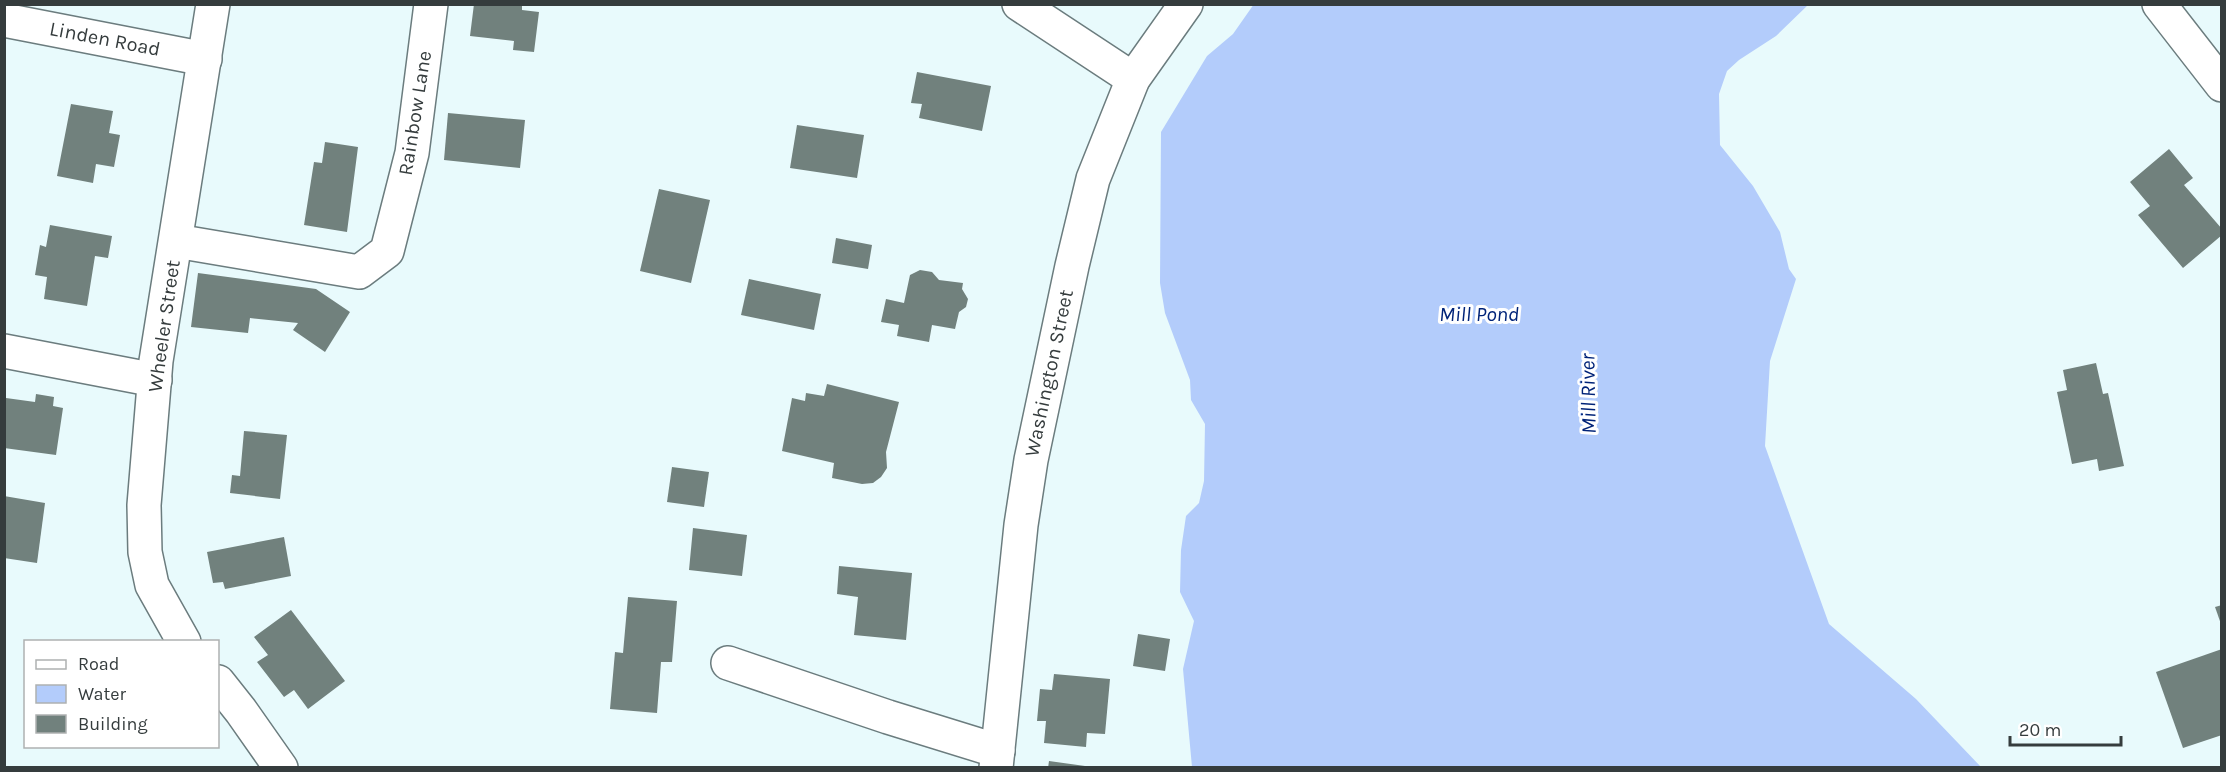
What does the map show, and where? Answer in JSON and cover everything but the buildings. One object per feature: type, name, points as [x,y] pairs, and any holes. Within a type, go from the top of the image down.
[{"type":"street","name":"Wheeler Street","points":[[183,640],[152,585],[145,552],[144,505],[155,380],[213,4]]},
{"type":"street","name":"Rainbow Lane","points":[[176,241],[359,272],[387,251],[412,153],[431,4]]},
{"type":"street","points":[[1019,4],[1133,79]]},
{"type":"street","name":"Washington Street","points":[[997,759],[1031,459],[1093,179],[1133,79],[1186,4]]},
{"type":"street","points":[[2159,4],[2222,85]]},
{"type":"street","name":"Linden Road","points":[[4,20],[205,59]]},
{"type":"street","points":[[4,351],[155,380]]},
{"type":"street","points":[[728,663],[888,717],[997,759]]},
{"type":"street","points":[[219,683],[281,768]]},
{"type":"water","name":"Mill Pond","points":[[1254,4],[1808,5],[1776,36],[1739,60],[1727,71],[1719,94],[1720,145],[1753,186],[1780,232],[1789,269],[1796,279],[1770,361],[1765,446],[1829,624],[1916,699],[1981,767],[1192,767],[1183,669],[1194,621],[1180,592],[1181,550],[1186,516],[1199,503],[1204,481],[1205,424],[1191,400],[1190,380],[1165,313],[1160,283],[1161,132],[1207,56],[1233,34]]},
{"type":"water label","name":"Mill River","points":[[1588,394]]}]
